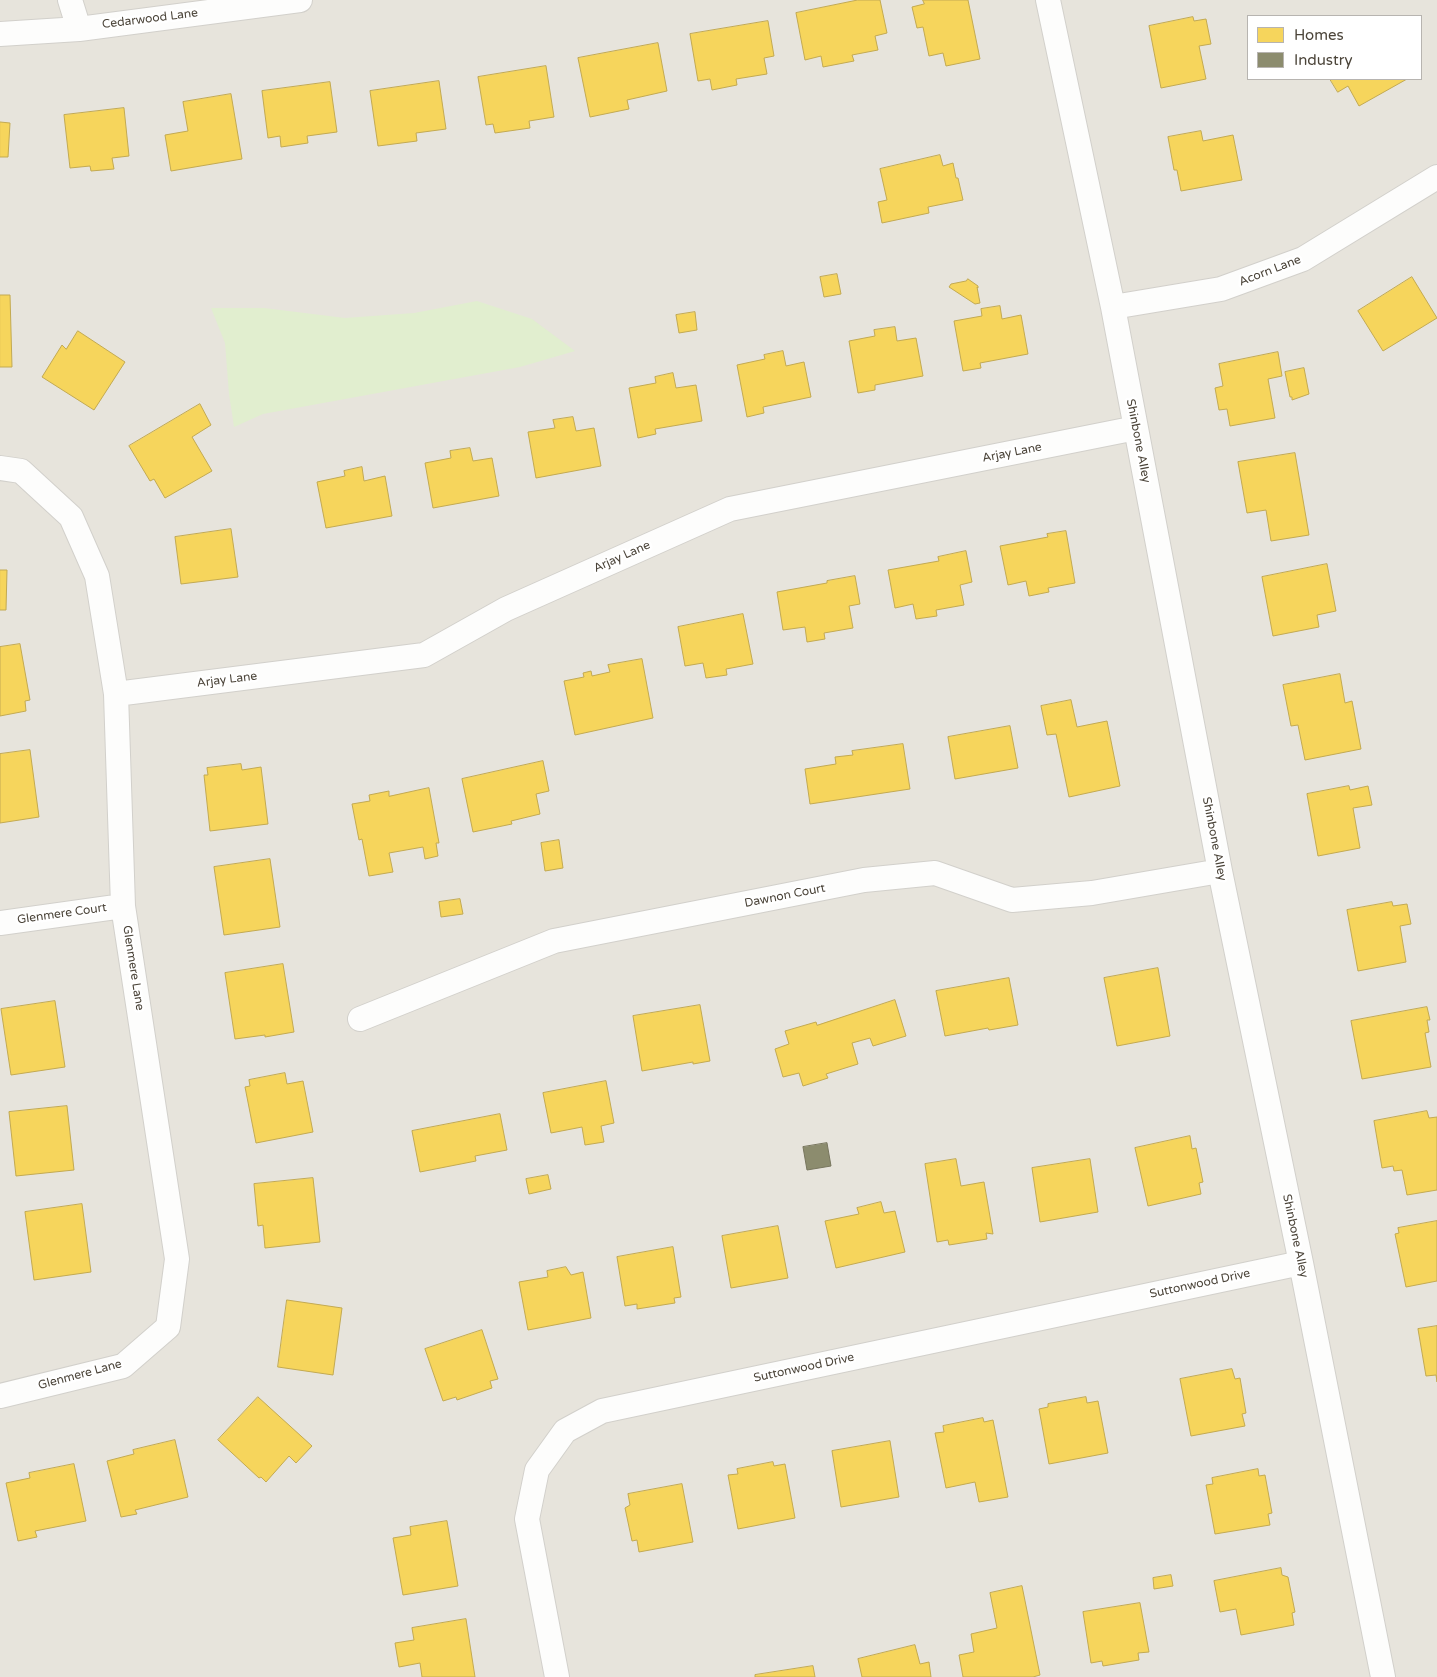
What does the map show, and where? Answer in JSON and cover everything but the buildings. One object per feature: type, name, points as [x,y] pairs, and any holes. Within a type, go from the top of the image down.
[{"type":"street","points":[[70,0],[79,29]]},
{"type":"street","name":"Cedarwood Lane","points":[[0,34],[79,29],[300,0]]},
{"type":"street","name":"Shinbone Alley","points":[[1048,0],[1113,307],[1220,871],[1383,1677]]},
{"type":"street","name":"Acorn Lane","points":[[1113,307],[1221,289],[1303,259],[1437,177]]},
{"type":"street","name":"Arjay Lane","points":[[116,694],[424,655],[506,609],[730,509],[1136,428]]},
{"type":"street","name":"Glenmere Lane","points":[[0,468],[21,471],[71,517],[97,576],[116,694],[123,906],[177,1259],[168,1326],[123,1366],[0,1396]]},
{"type":"street","name":"Dawnon Court","points":[[360,1019],[554,941],[864,880],[935,873],[1012,900],[1092,893],[1220,871]]},
{"type":"street","name":"Glenmere Court","points":[[0,923],[123,906]]},
{"type":"street","name":"Suttonwood Drive","points":[[557,1677],[527,1519],[537,1470],[565,1431],[602,1411],[1300,1263]]},
{"type":"shaded area","points":[[0,0],[1437,0],[1437,1677],[0,1677]]},
{"type":"green space","points":[[477,301],[532,319],[575,351],[520,367],[263,414],[234,427],[225,343],[211,308],[264,308],[345,318],[414,313]]}]
